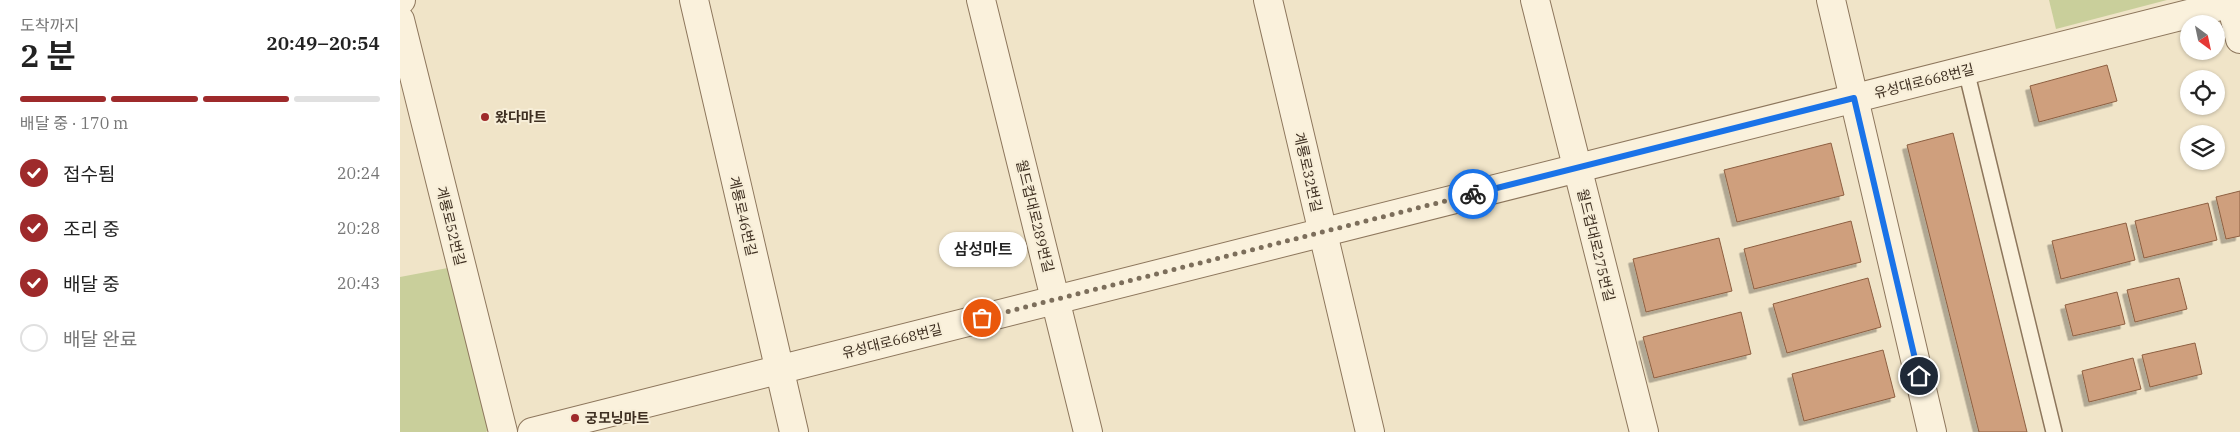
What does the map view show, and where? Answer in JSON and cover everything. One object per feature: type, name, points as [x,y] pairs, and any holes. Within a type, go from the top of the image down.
[{"type":"street","name":"계룡로46번길","points":[[694,0],[778,370],[794,432]]},
{"type":"street","name":"월드컵대로289번길","points":[[982,0],[1088,432]]},
{"type":"street","name":"계룡로32번길","points":[[1268,0],[1370,432]]},
{"type":"street","name":"월드컵대로275번길","points":[[1535,0],[1644,432]]},
{"type":"street","points":[[1831,0],[1932,432]]},
{"type":"street","name":"유성대로668번길","points":[[532,432],[2234,1]]},
{"type":"street","points":[[2234,1],[2240,39]]},
{"type":"street","name":"계룡로52번길","points":[[400,20],[503,432]]},
{"type":"lane","points":[[1966,70],[2054,432]]},
{"type":"green space","points":[[2049,0],[2167,0],[2056,29]]},
{"type":"green space","points":[[453,267],[489,429],[486,432],[400,432],[400,277]]},
{"type":"building","points":[[2107,65],[2117,101],[2039,122],[2030,86]]},
{"type":"building","points":[[1953,133],[2027,432],[1979,432],[1907,145]]},
{"type":"building","points":[[1831,143],[1844,195],[1737,222],[1724,170]]},
{"type":"building","points":[[2240,191],[2240,236],[2226,239],[2216,197]]},
{"type":"building","points":[[2208,203],[2217,240],[2144,258],[2135,221]]},
{"type":"building","points":[[1851,221],[1861,262],[1754,289],[1744,249]]},
{"type":"building","points":[[2126,223],[2135,260],[2061,279],[2052,241]]},
{"type":"building","points":[[1719,238],[1732,291],[1646,312],[1633,259]]},
{"type":"building","points":[[1868,278],[1881,327],[1787,353],[1773,304]]},
{"type":"building","points":[[2179,278],[2187,309],[2135,322],[2127,290]]},
{"type":"building","points":[[2117,292],[2125,324],[2073,336],[2065,305]]},
{"type":"building","points":[[1741,312],[1751,354],[1654,378],[1643,337]]},
{"type":"building","points":[[2195,343],[2202,374],[2150,387],[2142,355]]},
{"type":"building","points":[[1883,350],[1895,397],[1804,421],[1792,374]]},
{"type":"building","points":[[2133,358],[2141,389],[2089,402],[2082,371]]},
{"type":"way so far","points":[[982,318],[1473,194]]},
{"type":"place","name":"왔다마트","points":[[485,117]]},
{"type":"place","name":"삼성마트","points":[[982,318]]},
{"type":"place","name":"궁모닝마트","points":[[575,418]]},
{"type":"route","points":[[1473,194],[1854,98],[1919,376]]}]
